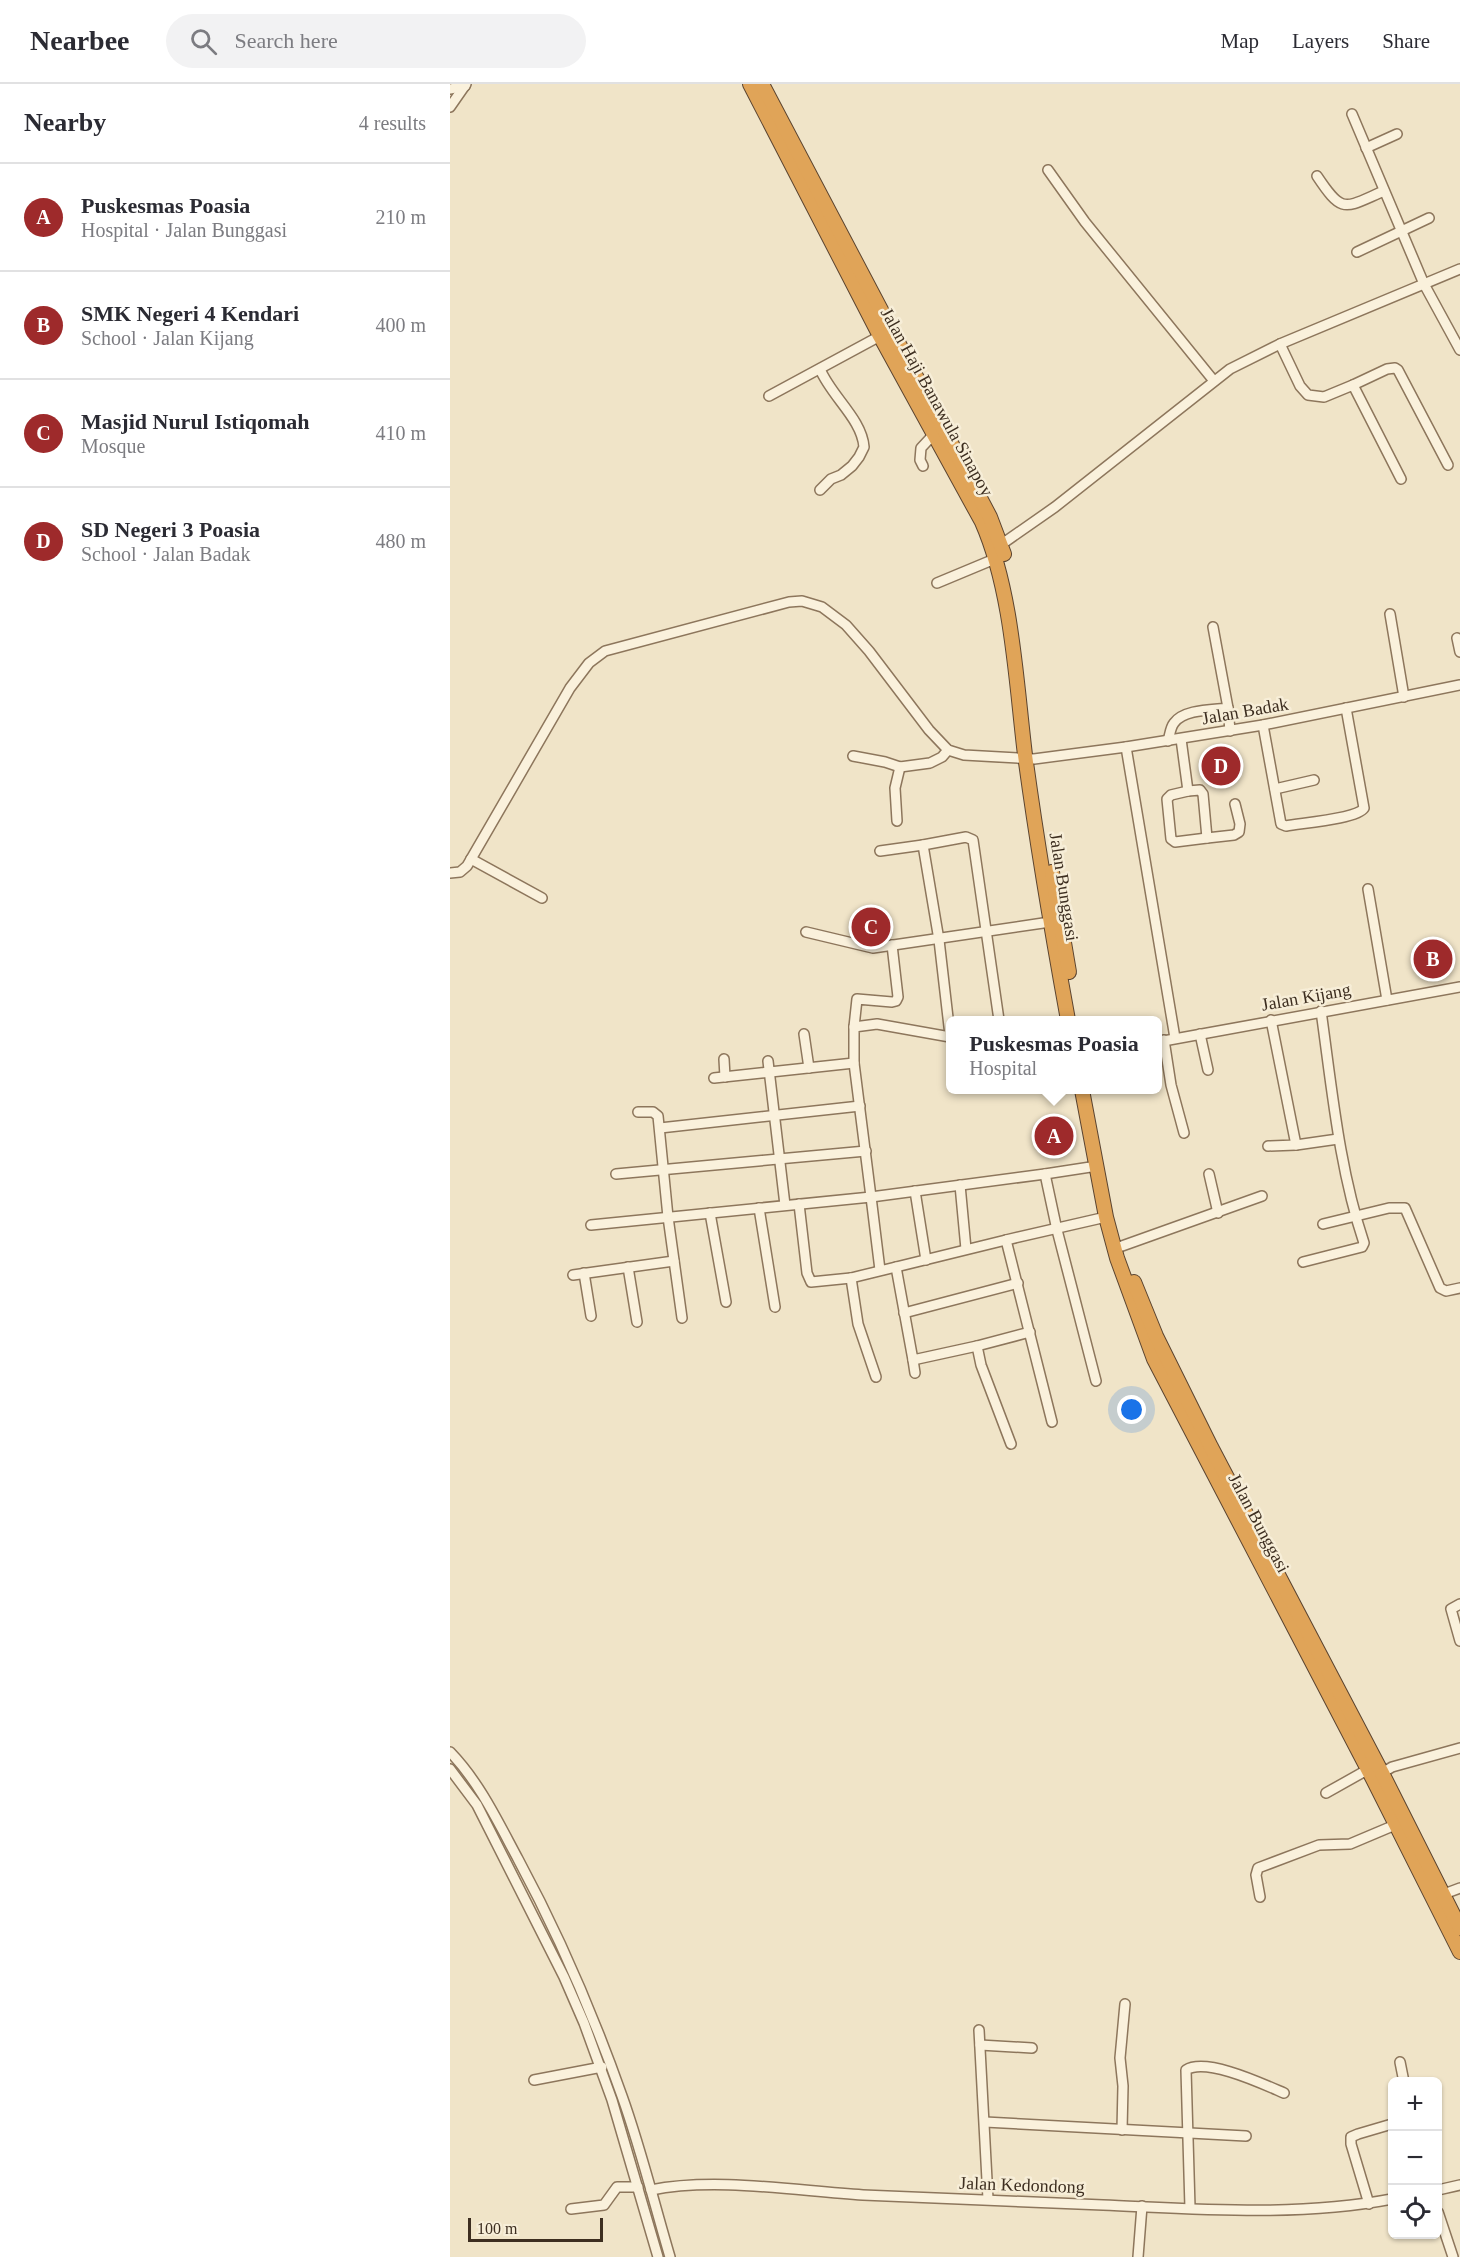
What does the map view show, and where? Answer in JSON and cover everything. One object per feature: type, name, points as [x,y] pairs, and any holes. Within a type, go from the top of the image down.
[{"type":"highway","name":"Jalan Haji Banawula Sinapoy","points":[[750,84],[880,336],[934,434],[1002,544],[1015,606],[1030,759]]},
{"type":"highway","name":"Jalan Haji Banawula Sinapoy","points":[[762,84],[986,519],[997,558],[1006,605],[1030,759]]},
{"type":"highway","name":"Jalan Bunggasi","points":[[1030,759],[1050,922],[1067,1016]]},
{"type":"highway","name":"Jalan Bunggasi","points":[[1030,759],[1077,1016]]},
{"type":"highway","name":"Jalan Bunggasi","points":[[1083,1094],[1122,1246],[1160,1357]]},
{"type":"highway","name":"Jalan Bunggasi","points":[[1091,1094],[1097,1166],[1106,1217],[1125,1285],[1206,1450],[1374,1774],[1444,1894],[1460,1928]]},
{"type":"highway","name":"Jalan Bunggasi","points":[[1374,1774],[1395,1825],[1460,1952]]},
{"type":"street","points":[[450,89],[465,85]]},
{"type":"street","points":[[450,107],[465,85]]},
{"type":"street","points":[[1352,114],[1424,284],[1460,350]]},
{"type":"street","points":[[1366,148],[1397,134]]},
{"type":"street","points":[[1048,170],[1085,222],[1214,381]]},
{"type":"street","points":[[1317,176],[1333,200],[1341,204],[1350,205],[1384,191]]},
{"type":"street","points":[[1357,252],[1429,218]]},
{"type":"street","points":[[1002,544],[1055,507],[1214,381],[1249,358],[1460,269]]},
{"type":"street","points":[[769,396],[880,336]]},
{"type":"street","points":[[1280,344],[1300,386],[1308,395],[1324,397],[1387,369],[1398,370],[1448,465]]},
{"type":"street","points":[[820,369],[828,386],[855,420],[864,447],[852,466],[842,475],[831,479],[820,490]]},
{"type":"street","points":[[1353,385],[1401,479]]},
{"type":"street","points":[[922,466],[921,448],[934,434]]},
{"type":"street","points":[[937,583],[997,558]]},
{"type":"street","points":[[451,876],[463,870],[471,859],[580,673],[596,657],[623,645],[789,602],[802,601],[822,607],[846,625],[870,651],[929,730],[948,750],[942,757],[930,763],[900,767],[880,760],[853,756]]},
{"type":"street","points":[[1390,614],[1404,697]]},
{"type":"street","points":[[1213,627],[1230,731]]},
{"type":"street","points":[[1457,638],[1460,652]]},
{"type":"street","name":"Jalan Badak","points":[[948,750],[975,757],[1030,759],[1126,747],[1263,725],[1460,685]]},
{"type":"street","points":[[1168,741],[1171,728],[1178,718],[1186,714],[1228,708]]},
{"type":"street","points":[[1263,725],[1283,825],[1339,817],[1362,811],[1364,807],[1346,708]]},
{"type":"street","points":[[1181,739],[1188,791]]},
{"type":"street","points":[[1126,747],[1175,1038]]},
{"type":"street","points":[[897,821],[895,788],[900,767]]},
{"type":"street","points":[[1275,789],[1314,780]]},
{"type":"street","points":[[1207,837],[1202,792],[1188,791],[1173,794],[1167,799],[1171,839],[1174,842],[1238,834],[1240,824],[1235,804]]},
{"type":"street","points":[[880,851],[966,837],[972,838],[988,931],[999,1016]]},
{"type":"street","points":[[923,845],[939,940],[948,1016]]},
{"type":"street","points":[[471,859],[542,898]]},
{"type":"street","points":[[1368,889],[1388,1000]]},
{"type":"street","points":[[806,932],[868,947],[939,940],[1050,922]]},
{"type":"street","points":[[880,1270],[854,1063],[854,1027],[857,999],[892,1002],[898,997],[892,945]]},
{"type":"street","name":"Jalan Kijang","points":[[1162,1041],[1460,987]]},
{"type":"street","points":[[1303,1262],[1364,1246],[1354,1215],[1338,1139],[1322,1011]]},
{"type":"street","points":[[1271,1020],[1296,1145]]},
{"type":"street","points":[[854,1027],[877,1024],[946,1035]]},
{"type":"street","points":[[804,1034],[809,1068]]},
{"type":"street","points":[[1200,1034],[1208,1070]]},
{"type":"street","points":[[1162,1045],[1184,1133]]},
{"type":"street","points":[[724,1059],[725,1077]]},
{"type":"street","points":[[768,1061],[785,1205]]},
{"type":"street","points":[[714,1078],[854,1063]]},
{"type":"street","points":[[660,1128],[860,1106]]},
{"type":"street","points":[[638,1112],[655,1112],[658,1116],[668,1217],[682,1318]]},
{"type":"street","points":[[1268,1146],[1338,1139]]},
{"type":"street","points":[[616,1174],[866,1151]]},
{"type":"street","points":[[591,1225],[871,1197],[1097,1166]]},
{"type":"street","points":[[1046,1174],[1057,1230],[1096,1381]]},
{"type":"street","points":[[1209,1174],[1218,1213]]},
{"type":"street","points":[[960,1185],[966,1249]]},
{"type":"street","points":[[915,1191],[926,1260]]},
{"type":"street","points":[[1122,1246],[1262,1196]]},
{"type":"street","points":[[799,1204],[802,1242],[809,1281],[819,1283],[851,1278],[1106,1217]]},
{"type":"street","points":[[759,1208],[776,1307]]},
{"type":"street","points":[[1323,1224],[1389,1208],[1406,1209],[1440,1288],[1446,1291],[1460,1288]]},
{"type":"street","points":[[710,1213],[726,1302]]},
{"type":"street","points":[[1006,1240],[1052,1422]]},
{"type":"street","points":[[573,1275],[674,1262]]},
{"type":"street","points":[[628,1267],[637,1322]]},
{"type":"street","points":[[896,1267],[915,1373]]},
{"type":"street","points":[[584,1273],[591,1316]]},
{"type":"street","points":[[851,1278],[858,1324],[876,1377]]},
{"type":"street","points":[[904,1313],[1018,1284]]},
{"type":"street","points":[[913,1360],[1030,1332]]},
{"type":"street","points":[[977,1346],[984,1375],[1011,1444]]},
{"type":"street","points":[[1460,1604],[1451,1609],[1460,1641]]},
{"type":"street","points":[[1326,1793],[1392,1767],[1460,1748]]},
{"type":"street","points":[[450,1752],[477,1785],[541,1901],[579,1982],[623,2098],[670,2257]]},
{"type":"street","points":[[450,1769],[477,1805],[564,1977],[602,2067],[658,2257]]},
{"type":"street","points":[[1260,1897],[1256,1870],[1263,1865],[1319,1845],[1350,1844],[1395,1825]]},
{"type":"street","points":[[1444,1894],[1460,1888]]},
{"type":"street","points":[[1122,2130],[1124,2094],[1120,2058],[1125,2004]]},
{"type":"street","points":[[979,2030],[988,2199]]},
{"type":"street","points":[[980,2045],[1032,2048]]},
{"type":"street","points":[[1400,2062],[1403,2077]]},
{"type":"street","points":[[1190,2208],[1185,2073],[1189,2068],[1196,2066],[1232,2072],[1284,2093]]},
{"type":"street","points":[[534,2080],[602,2067]]},
{"type":"street","points":[[612,2100],[623,2098]]},
{"type":"street","points":[[985,2122],[1246,2136]]},
{"type":"street","points":[[1369,2204],[1351,2138],[1388,2125]]},
{"type":"street","points":[[1442,2189],[1460,2185]]},
{"type":"street","name":"Jalan Kedondong","points":[[651,2190],[681,2186],[737,2187],[864,2195],[1190,2208],[1290,2209],[1369,2204],[1388,2200]]},
{"type":"street","points":[[571,2210],[604,2205],[617,2187],[638,2187]]},
{"type":"street","points":[[1138,2257],[1142,2206]]},
{"type":"street","points":[[1442,2226],[1453,2257]]},
{"type":"place","name":"SD Negeri 3 Poasia","points":[[1221,766]]},
{"type":"place","name":"Masjid Nurul Istiqomah","points":[[871,927]]},
{"type":"place","name":"SMK Negeri 4 Kendari","points":[[1433,959]]},
{"type":"place","name":"Puskesmas Poasia","points":[[1054,1136]]}]
